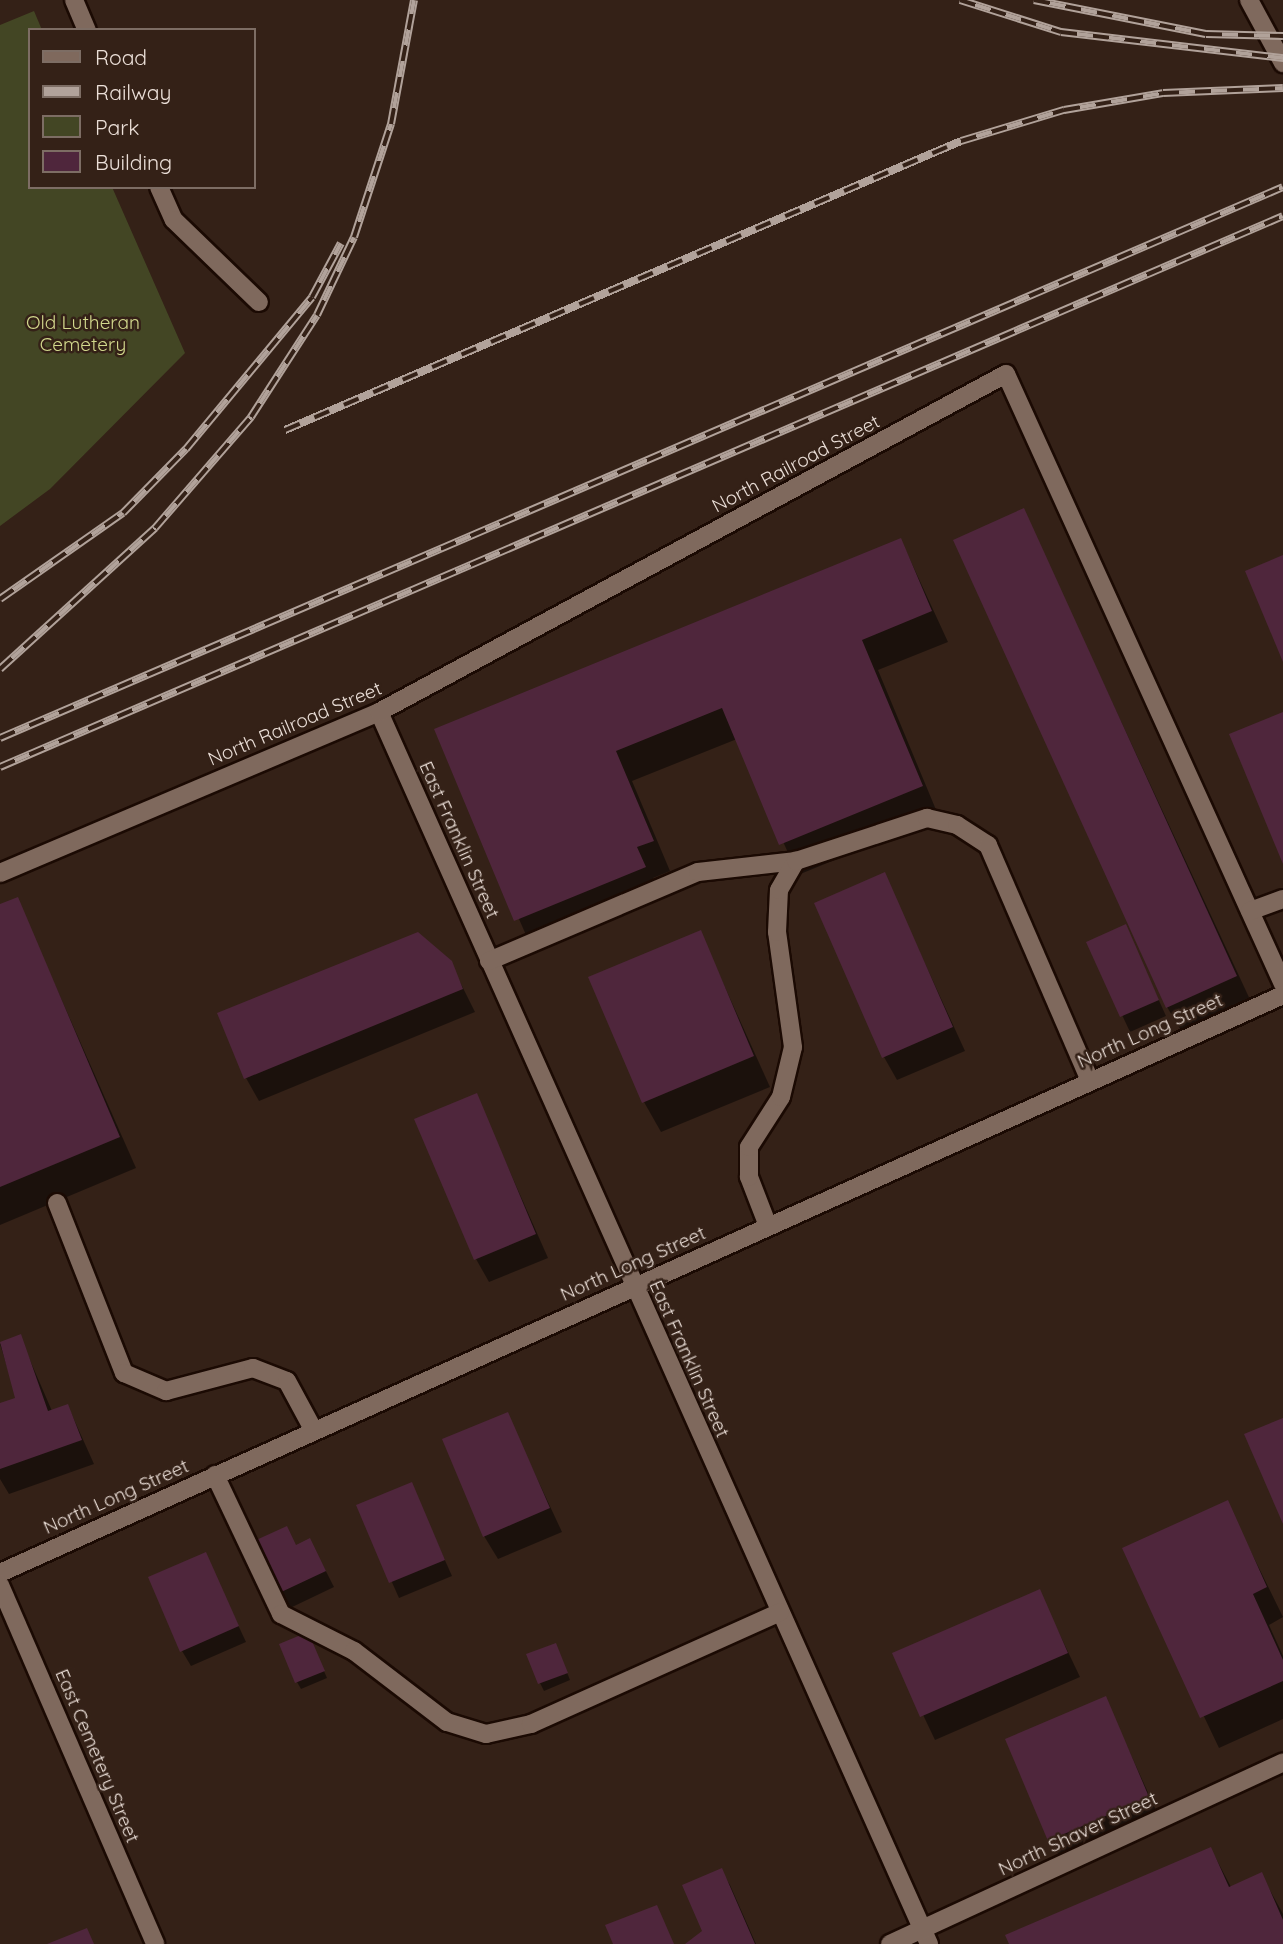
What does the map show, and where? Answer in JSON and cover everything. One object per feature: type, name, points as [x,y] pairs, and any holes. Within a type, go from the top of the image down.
[{"type":"street","points":[[74,0],[86,28]]},
{"type":"street","points":[[1249,0],[1283,63]]},
{"type":"street","points":[[160,189],[174,220],[260,302]]},
{"type":"street","name":"North Railroad Street","points":[[0,873],[379,712],[1006,374],[1283,984]]},
{"type":"street","name":"East Franklin Street","points":[[379,712],[926,1937]]},
{"type":"street","points":[[489,961],[698,872],[796,861],[927,818],[957,825],[988,845],[1090,1081]]},
{"type":"street","points":[[768,1226],[749,1177],[749,1147],[781,1097],[793,1047],[777,932],[779,890],[796,861]]},
{"type":"street","points":[[1250,911],[1283,899]]},
{"type":"street","name":"North Long Street","points":[[0,1573],[1283,995]]},
{"type":"street","points":[[57,1203],[124,1373],[166,1391],[253,1368],[287,1381],[314,1431]]},
{"type":"street","points":[[215,1475],[281,1614],[355,1651],[447,1722],[486,1734],[531,1724],[780,1612]]},
{"type":"street","name":"East Cemetery Street","points":[[0,1585],[155,1944]]},
{"type":"street","name":"North Shaver Street","points":[[890,1944],[926,1937],[1283,1762]]},
{"type":"green space","name":"Old Lutheran Cemetery","points":[[34,11],[41,28],[28,28],[28,189],[113,189],[185,353],[50,489],[0,526],[0,25]]},
{"type":"building","points":[[1024,508],[1237,976],[1166,1008],[953,540]]},
{"type":"building","points":[[901,538],[932,611],[862,640],[923,786],[779,845],[722,708],[616,751],[654,841],[637,847],[646,867],[514,921],[434,729]]},
{"type":"building","points":[[1283,555],[1283,662],[1245,571]]},
{"type":"building","points":[[1283,712],[1283,864],[1229,734]]},
{"type":"building","points":[[885,872],[953,1027],[882,1058],[814,903]]},
{"type":"building","points":[[18,897],[120,1137],[0,1187],[0,904]]},
{"type":"building","points":[[1126,924],[1159,1000],[1120,1017],[1086,942]]},
{"type":"building","points":[[701,930],[754,1056],[642,1103],[588,977]]},
{"type":"building","points":[[418,932],[452,961],[463,989],[244,1079],[217,1013]]},
{"type":"building","points":[[477,1093],[536,1234],[474,1260],[414,1119]]},
{"type":"building","points":[[21,1334],[48,1411],[68,1404],[82,1440],[0,1469],[0,1403],[15,1398],[0,1342]]},
{"type":"building","points":[[508,1412],[550,1508],[483,1537],[442,1439]]},
{"type":"building","points":[[1283,1418],[1283,1524],[1244,1434]]},
{"type":"building","points":[[412,1482],[445,1560],[389,1583],[356,1505]]},
{"type":"building","points":[[1228,1500],[1267,1587],[1253,1594],[1283,1660],[1283,1681],[1200,1718],[1122,1548]]},
{"type":"building","points":[[287,1526],[296,1545],[310,1538],[326,1571],[277,1594],[252,1542]]},
{"type":"building","points":[[206,1552],[239,1626],[180,1652],[148,1577]]},
{"type":"building","points":[[1040,1589],[1068,1653],[920,1717],[892,1653]]},
{"type":"building","points":[[308,1632],[325,1671],[295,1683],[279,1644]]},
{"type":"building","points":[[556,1643],[568,1673],[538,1684],[526,1654]]},
{"type":"building","points":[[1106,1696],[1149,1797],[1048,1841],[1005,1739]]},
{"type":"building","points":[[1211,1847],[1229,1887],[1262,1872],[1283,1920],[1283,1944],[1009,1944],[1005,1935]]},
{"type":"building","points":[[722,1868],[755,1944],[685,1944],[702,1931],[682,1885]]},
{"type":"building","points":[[657,1905],[674,1944],[613,1944],[605,1925]]},
{"type":"building","points":[[87,1928],[94,1944],[47,1944]]},
{"type":"railway","points":[[0,669],[155,528],[251,417],[317,315],[354,237],[391,124],[414,0]]},
{"type":"railway","points":[[960,0],[1061,32],[1283,58]]},
{"type":"railway","points":[[1034,0],[1206,34],[1283,36]]},
{"type":"railway","points":[[285,430],[961,141],[1064,110],[1163,93],[1283,88]]},
{"type":"railway","points":[[0,738],[1283,187]]},
{"type":"railway","points":[[0,767],[1283,216]]},
{"type":"railway","points":[[0,599],[123,513],[186,449],[312,297],[341,243]]}]
